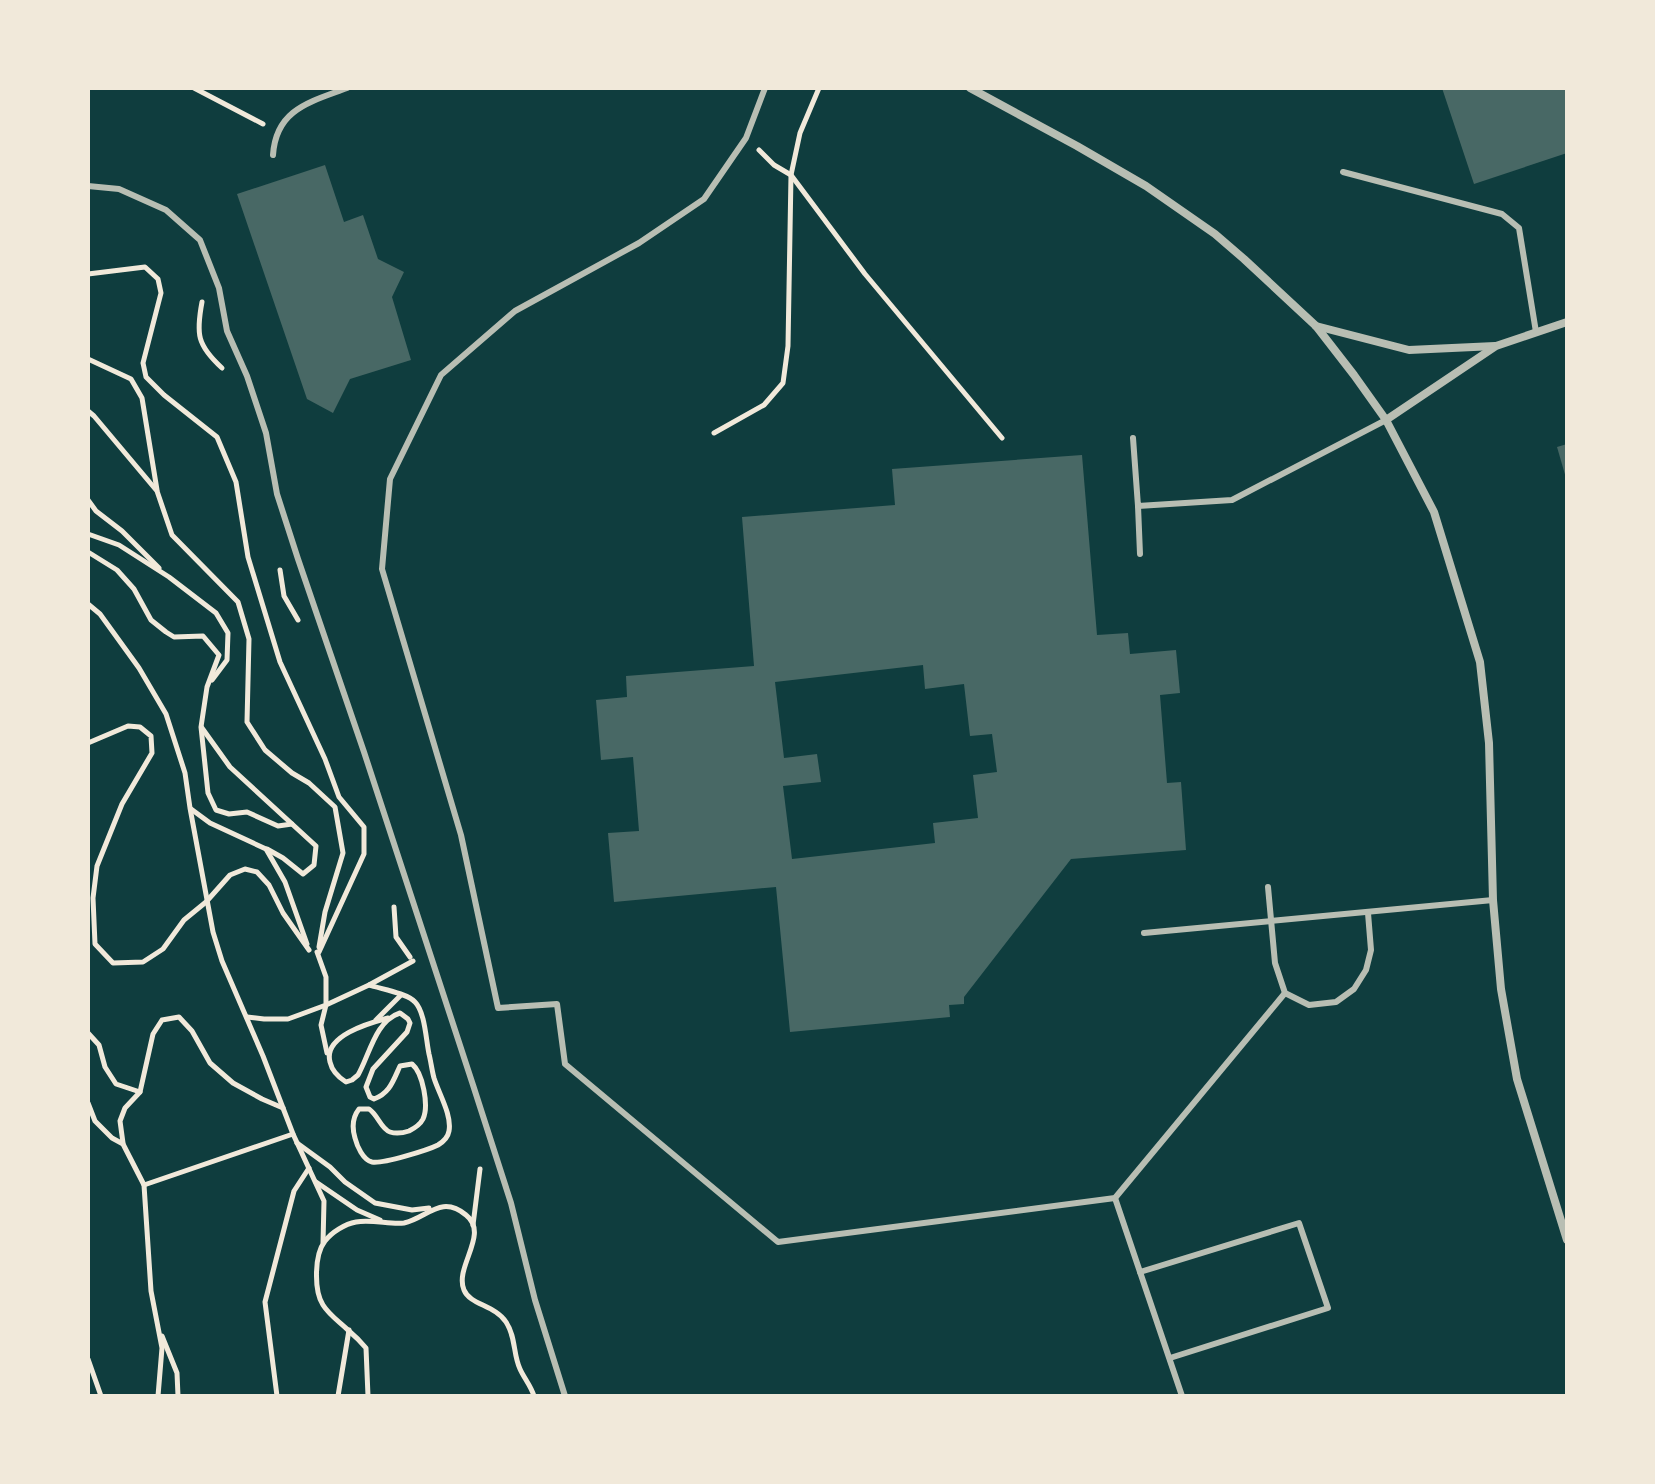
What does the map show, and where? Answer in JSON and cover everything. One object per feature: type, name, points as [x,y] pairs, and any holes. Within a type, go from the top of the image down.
[{"type":"street","points":[[970,88],[1146,186],[1215,234],[1316,326],[1386,420],[1434,512],[1480,662],[1489,743],[1493,900],[1501,989],[1517,1079],[1567,1240]]},
{"type":"street","points":[[1386,420],[1496,346],[1567,322]]},
{"type":"street","points":[[1316,326],[1409,350],[1496,346]]},
{"type":"lane","points":[[273,155],[273,142],[283,120],[306,104],[347,88]]},
{"type":"lane","points":[[765,88],[746,138],[704,199],[639,243],[515,311],[441,375],[390,479],[382,569],[461,835],[498,1008],[557,1004],[565,1064],[778,1242],[1115,1198],[1285,993]]},
{"type":"lane","points":[[1343,172],[1502,214],[1519,228],[1536,332]]},
{"type":"lane","points":[[88,186],[119,189],[166,210],[200,240],[219,288],[227,331],[247,376],[266,433],[277,494],[506,1188],[535,1300],[565,1396]]},
{"type":"lane","points":[[1138,506],[1232,500],[1386,420]]},
{"type":"lane","points":[[1133,438],[1140,554]]},
{"type":"lane","points":[[1268,887],[1275,963],[1285,993],[1309,1005],[1336,1002],[1354,989],[1366,970],[1371,950],[1368,913]]},
{"type":"lane","points":[[1144,933],[1493,900]]},
{"type":"lane","points":[[1115,1198],[1182,1396]]},
{"type":"lane","points":[[1140,1272],[1299,1223],[1328,1308],[1170,1358]]},
{"type":"path","points":[[194,88],[278,132]]},
{"type":"path","points":[[714,433],[764,405],[783,383],[788,346],[791,175],[800,133],[819,88]]},
{"type":"path","points":[[746,138],[774,165],[791,175],[865,274],[1002,438]]},
{"type":"path","points":[[88,274],[145,267],[158,279],[161,293],[143,363],[146,377],[217,437],[236,482],[248,557],[280,662],[339,797],[364,827],[364,854],[319,952]]},
{"type":"path","points":[[88,359],[131,379],[142,398],[157,491],[172,535],[238,602],[249,639],[247,722],[265,750],[335,807],[343,853],[325,912],[319,952],[326,977],[326,1005],[321,1025],[329,1059],[336,1074],[346,1082],[358,1075],[388,1018]]},
{"type":"path","points":[[88,411],[157,491]]},
{"type":"path","points":[[88,500],[96,511],[122,531],[169,577]]},
{"type":"path","points":[[88,534],[119,545],[169,577],[216,613],[228,633],[227,660],[207,687]]},
{"type":"path","points":[[88,552],[117,570],[134,589],[151,620],[166,632],[174,637],[203,636],[219,655],[207,687],[201,727],[208,793],[216,810],[229,814],[247,812],[278,826],[292,824]]},
{"type":"path","points":[[88,604],[100,614],[123,646],[166,714],[185,773],[206,902],[222,961],[296,1142],[324,1201],[323,1243],[315,1285],[321,1303],[331,1316],[366,1348],[368,1396]]},
{"type":"path","points":[[88,743],[128,726],[140,727],[151,736],[152,753],[122,804],[97,866],[93,898],[95,944],[113,963],[143,962],[163,949],[184,920],[206,902],[230,875],[245,869],[257,872],[269,885],[283,913],[309,950],[319,952]]},
{"type":"path","points":[[190,808],[210,823],[283,858],[303,874],[314,865],[316,846],[230,767],[201,727]]},
{"type":"path","points":[[266,849],[285,882],[309,950]]},
{"type":"path","points":[[247,1017],[288,1019],[326,1005],[413,961]]},
{"type":"path","points":[[329,1059],[329,1051],[339,1038],[374,1021],[400,1013],[408,1019],[409,1028],[373,1069],[366,1083],[367,1092],[374,1099],[385,1094],[400,1066],[412,1064],[422,1076],[425,1117],[419,1126],[403,1133],[394,1133],[383,1128],[374,1112],[359,1109],[353,1121],[359,1149],[372,1162],[438,1145],[448,1136],[448,1118],[434,1076],[421,1010],[414,1000],[369,985]]},
{"type":"path","points":[[374,1021],[401,995]]},
{"type":"path","points":[[158,1396],[162,1348],[151,1291],[144,1185],[123,1144],[120,1121],[125,1108],[140,1092],[153,1034],[162,1020],[179,1017],[192,1031],[210,1063],[221,1073],[242,1088],[283,1108]]},
{"type":"path","points":[[88,1033],[99,1045],[105,1067],[116,1084],[140,1092]]},
{"type":"path","points":[[88,1103],[95,1121],[123,1144]]},
{"type":"path","points":[[144,1185],[293,1134]]},
{"type":"path","points":[[296,1142],[375,1203],[412,1210],[441,1206],[468,1216],[474,1235],[464,1269],[462,1284],[465,1294],[493,1309],[506,1322],[513,1337],[519,1367],[534,1396]]},
{"type":"path","points":[[277,1396],[265,1302],[294,1191],[309,1167]]},
{"type":"path","points":[[316,1182],[357,1210],[381,1221]]},
{"type":"path","points":[[323,1243],[337,1230],[354,1222],[401,1224],[441,1206]]},
{"type":"path","points":[[158,1324],[177,1373],[178,1396]]},
{"type":"path","points":[[338,1396],[349,1330]]},
{"type":"path","points":[[88,1359],[101,1396]]},
{"type":"building","points":[[1442,88],[1567,88],[1567,153],[1474,184]]},
{"type":"building","points":[[325,165],[344,222],[363,215],[378,259],[404,272],[392,297],[411,360],[350,379],[333,413],[307,399],[237,194]]},
{"type":"building","points":[[1567,444],[1567,478],[1566,478],[1557,447]]},
{"type":"building","points":[[1082,455],[1097,635],[1128,633],[1130,654],[1176,650],[1180,693],[1160,695],[1167,783],[1181,782],[1186,850],[1071,859],[964,997],[964,1004],[949,1005],[950,1017],[790,1032],[776,887],[614,902],[608,833],[639,831],[633,757],[601,760],[596,700],[627,697],[626,676],[754,666],[742,517],[895,505],[892,469]],"holes":[[[923,665],[925,689],[964,684],[970,736],[992,734],[997,772],[973,775],[978,818],[933,823],[935,843],[792,859],[783,786],[821,782],[817,754],[784,758],[775,682]]]}]
